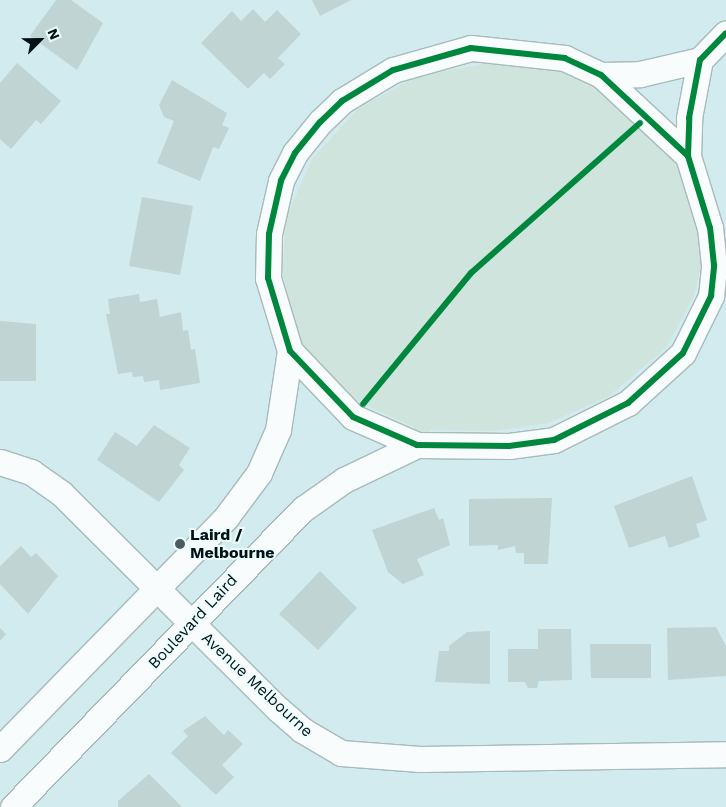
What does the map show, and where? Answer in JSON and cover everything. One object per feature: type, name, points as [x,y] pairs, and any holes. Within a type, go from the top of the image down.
[{"type":"street","points":[[700,60],[726,33]]},
{"type":"street","name":"Boulevard Laird","points":[[0,749],[227,516],[259,473],[278,430],[290,351],[268,278],[270,226],[281,181],[295,153],[342,101],[393,70],[471,48],[537,52],[565,58],[601,75],[688,156]]},
{"type":"street","name":"Boulevard Laird","points":[[290,351],[353,417],[417,445],[500,447],[554,440],[628,403],[670,367],[700,327],[711,296],[714,265],[710,228],[688,156],[690,111],[700,60],[640,74],[601,75]]},
{"type":"street","name":"Boulevard Laird","points":[[13,807],[303,509],[344,480],[417,445]]},
{"type":"street","name":"Avenue Melbourne","points":[[0,462],[31,472],[61,493],[192,625],[302,730],[341,753],[420,759],[726,754]]},
{"type":"green space","points":[[490,63],[601,75],[688,156],[679,173],[701,240],[701,266],[694,296],[666,348],[609,396],[549,423],[495,431],[431,430],[417,445],[414,427],[363,404],[290,351],[293,319],[283,274],[286,218],[312,159],[359,108],[417,76]]},
{"type":"building","points":[[56,0],[71,0],[103,23],[77,70],[30,36]]},
{"type":"building","points":[[312,0],[351,0],[320,16]]},
{"type":"building","points":[[253,9],[265,22],[277,10],[301,34],[278,58],[285,64],[270,79],[264,73],[248,89],[201,43],[232,11],[241,21]]},
{"type":"building","points":[[17,63],[61,101],[41,124],[36,120],[11,149],[0,139],[0,83]]},
{"type":"building","points":[[172,80],[227,113],[222,125],[229,128],[219,149],[213,147],[200,181],[157,163],[174,121],[164,117],[159,105]]},
{"type":"building","points":[[142,197],[193,206],[180,275],[129,266]]},
{"type":"building","points":[[139,294],[140,302],[157,299],[160,317],[181,312],[183,331],[188,330],[191,350],[195,349],[200,383],[160,390],[159,380],[144,382],[143,376],[133,377],[132,372],[118,374],[106,314],[110,314],[108,299]]},
{"type":"building","points":[[0,321],[36,324],[36,381],[0,381]]},
{"type":"building","points":[[154,425],[190,448],[179,465],[184,470],[159,502],[97,460],[115,432],[137,446]]},
{"type":"building","points":[[692,476],[707,520],[696,524],[700,537],[669,548],[665,536],[629,548],[614,506]]},
{"type":"building","points":[[552,498],[548,564],[524,564],[524,553],[516,553],[515,546],[498,550],[498,545],[469,546],[469,499]]},
{"type":"building","points":[[434,508],[439,520],[443,518],[450,545],[417,559],[424,575],[403,584],[388,572],[372,530]]},
{"type":"building","points":[[21,546],[31,557],[36,553],[58,576],[28,614],[0,584],[0,566]]},
{"type":"building","points":[[320,571],[357,608],[318,650],[279,614]]},
{"type":"building","points":[[716,627],[726,646],[726,676],[668,680],[667,628]]},
{"type":"building","points":[[0,628],[6,634],[0,641]]},
{"type":"building","points":[[538,629],[571,629],[572,680],[539,681],[537,688],[528,688],[525,682],[508,682],[508,649],[538,649]]},
{"type":"building","points":[[490,631],[490,684],[435,682],[439,651],[449,651],[449,646],[467,632]]},
{"type":"building","points":[[590,644],[651,644],[651,678],[591,678]]},
{"type":"building","points":[[205,716],[224,735],[228,730],[243,744],[222,765],[234,777],[216,795],[171,753],[188,736],[183,731]]},
{"type":"building","points":[[149,774],[182,807],[118,807],[118,801]]},
{"type":"cycle path","points":[[688,156],[601,75],[565,58],[471,48],[393,70],[342,101],[320,122],[295,153],[281,181],[269,234],[268,278],[290,351],[353,417],[417,445],[509,446],[554,440],[628,403],[683,353],[711,296],[714,265],[710,228],[688,156],[689,118],[700,60],[726,33]]},
{"type":"cycle path","points":[[363,404],[471,273],[640,123]]},
{"type":"place","name":"Laird / Melbourne","points":[[180,544]]}]
